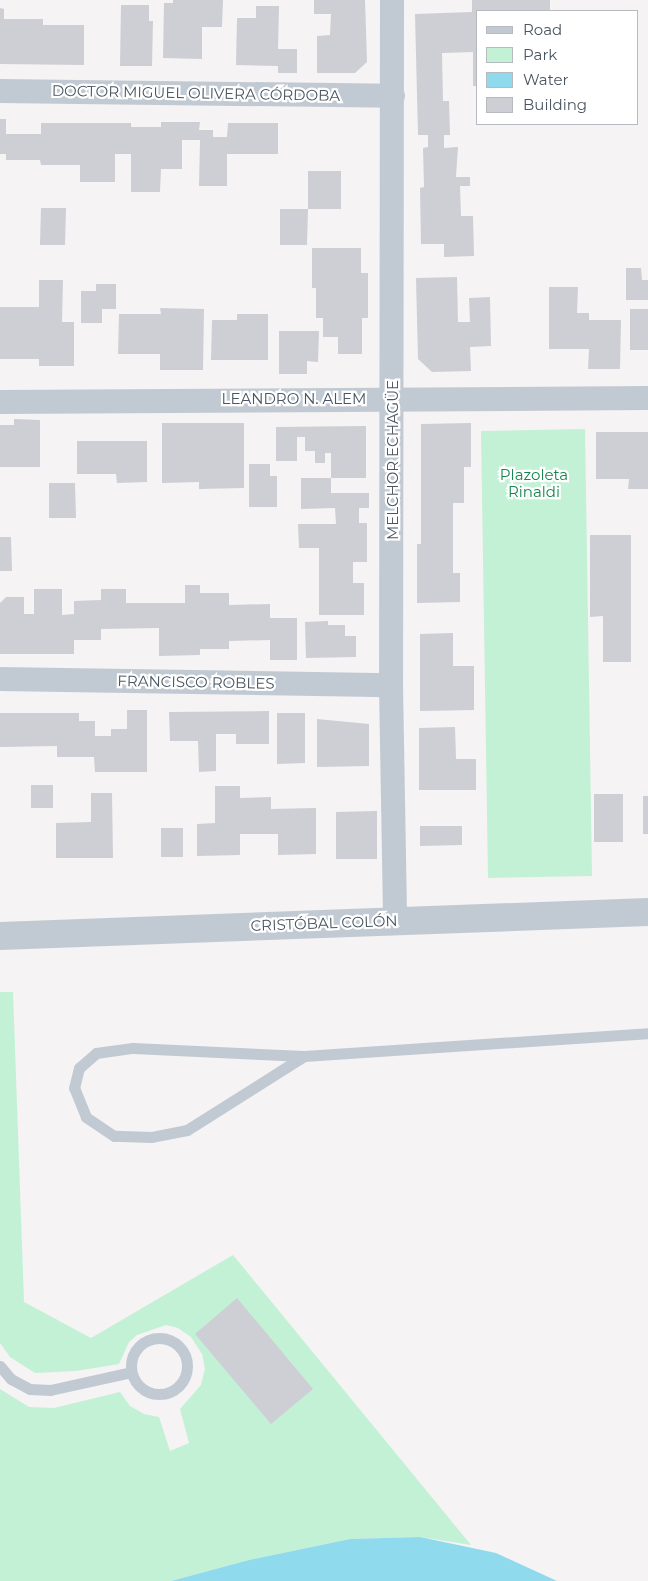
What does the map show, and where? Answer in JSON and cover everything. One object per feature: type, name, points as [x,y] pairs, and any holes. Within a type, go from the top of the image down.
[{"type":"street","name":"MELCHOR ECHAGÜE","points":[[392,0],[394,398],[391,685],[395,920]]},
{"type":"street","name":"DOCTOR MIGUEL OLIVERA CÓRDOBA","points":[[0,91],[393,96]]},
{"type":"street","name":"LEANDRO N. ALEM","points":[[0,402],[394,398],[648,398]]},
{"type":"street","name":"FRANCISCO ROBLES","points":[[0,679],[391,685]]},
{"type":"street","name":"CRISTÓBAL COLÓN","points":[[0,936],[648,912]]},
{"type":"lane","points":[[304,1056],[187,1130],[151,1137],[114,1136],[86,1117],[74,1088],[79,1068],[96,1054],[133,1048],[304,1056],[648,1033]]},
{"type":"lane","points":[[168,1339],[177,1344],[187,1361],[184,1380],[170,1393],[150,1393],[141,1388],[131,1372],[134,1353],[149,1340],[168,1339]]},
{"type":"lane","points":[[0,1366],[11,1379],[30,1388],[50,1390],[131,1372]]},
{"type":"green space","name":"Plazoleta Rinaldi","points":[[585,429],[592,876],[488,878],[481,431]]},
{"type":"green space","points":[[0,992],[13,992],[24,1302],[91,1338],[233,1255],[471,1545],[420,1537],[350,1539],[249,1560],[171,1581],[0,1581],[0,1389],[29,1407],[54,1408],[120,1392],[130,1406],[144,1414],[159,1417],[170,1451],[189,1443],[180,1409],[201,1385],[205,1369],[202,1354],[191,1337],[178,1328],[166,1325],[137,1335],[129,1342],[119,1364],[76,1371],[35,1373],[10,1357],[0,1343]]},
{"type":"water","points":[[420,1537],[496,1553],[557,1581],[171,1581],[249,1560],[350,1539]]},
{"type":"building","points":[[173,0],[223,0],[222,27],[202,27],[202,59],[163,58],[164,3],[173,3]]},
{"type":"building","points":[[314,0],[365,0],[367,62],[355,73],[317,73],[317,36],[330,35],[331,14],[314,14]]},
{"type":"building","points":[[472,0],[550,0],[550,10],[476,10],[476,86],[473,86],[473,52],[442,53],[443,101],[449,101],[450,135],[444,135],[444,148],[458,147],[456,177],[470,177],[470,186],[460,186],[461,216],[473,216],[474,256],[444,257],[444,244],[421,244],[420,188],[424,187],[423,148],[428,147],[428,135],[418,135],[415,14],[472,12]]},
{"type":"building","points":[[121,5],[149,5],[149,21],[153,21],[152,66],[120,66]]},
{"type":"building","points":[[256,6],[279,6],[278,49],[297,49],[297,73],[278,73],[278,66],[236,65],[237,18],[256,18]]},
{"type":"building","points":[[0,8],[4,9],[4,19],[43,19],[43,25],[84,25],[84,65],[0,64]]},
{"type":"building","points":[[0,119],[6,119],[6,134],[41,134],[41,123],[131,123],[131,127],[161,127],[161,122],[200,122],[199,130],[213,130],[213,137],[227,137],[228,123],[278,123],[278,154],[227,154],[227,186],[199,186],[200,140],[182,140],[182,169],[161,169],[160,192],[131,192],[131,154],[115,154],[115,182],[80,182],[80,165],[41,165],[40,160],[6,160],[6,154],[0,154]]},
{"type":"building","points":[[308,171],[341,171],[341,209],[308,209]]},
{"type":"building","points":[[41,208],[66,208],[65,245],[40,245]]},
{"type":"building","points":[[280,209],[308,209],[307,245],[280,245]]},
{"type":"building","points":[[312,248],[361,248],[361,273],[368,273],[368,318],[362,318],[362,354],[338,354],[338,337],[323,337],[323,318],[316,318],[316,288],[312,288]]},
{"type":"building","points":[[626,268],[641,268],[642,280],[648,280],[648,300],[626,300]]},
{"type":"building","points":[[457,277],[458,322],[470,322],[469,298],[490,297],[491,346],[470,347],[471,371],[432,372],[418,359],[416,278]]},
{"type":"building","points":[[39,280],[63,280],[62,322],[74,322],[74,366],[39,366],[39,359],[0,359],[0,307],[39,307]]},
{"type":"building","points":[[96,284],[116,284],[116,309],[102,309],[102,323],[81,323],[81,291],[96,291]]},
{"type":"building","points":[[549,287],[578,287],[577,313],[589,313],[589,320],[621,320],[620,369],[588,369],[589,349],[549,349]]},
{"type":"building","points":[[160,308],[204,309],[203,370],[160,370],[160,354],[118,354],[119,314],[161,314]]},
{"type":"building","points":[[630,309],[648,309],[648,350],[630,350]]},
{"type":"building","points":[[237,314],[268,314],[268,360],[211,360],[212,320],[237,320]]},
{"type":"building","points":[[279,331],[319,331],[318,362],[307,361],[307,374],[279,374]]},
{"type":"building","points":[[14,419],[40,420],[40,467],[0,467],[0,425],[14,425]]},
{"type":"building","points":[[162,423],[244,423],[244,488],[199,489],[199,482],[162,483]]},
{"type":"building","points":[[471,423],[471,467],[464,467],[464,503],[453,503],[453,573],[460,573],[460,602],[417,603],[417,544],[421,544],[421,424]]},
{"type":"building","points":[[366,426],[366,478],[331,478],[331,453],[325,453],[325,463],[315,463],[315,451],[305,451],[305,437],[297,437],[297,461],[276,461],[276,427]]},
{"type":"building","points":[[596,432],[648,432],[648,489],[628,489],[629,479],[596,479]]},
{"type":"building","points":[[77,441],[147,441],[147,482],[117,483],[116,474],[77,474]]},
{"type":"building","points":[[249,464],[270,464],[270,476],[277,476],[277,507],[249,507]]},
{"type":"building","points":[[301,478],[331,478],[331,493],[369,493],[369,508],[359,508],[359,523],[367,523],[367,562],[353,562],[353,583],[364,583],[364,615],[319,615],[319,548],[299,548],[298,524],[336,524],[335,508],[301,509]]},
{"type":"building","points":[[49,483],[75,483],[76,518],[49,518]]},
{"type":"building","points":[[590,535],[631,535],[631,662],[603,662],[603,616],[590,617]]},
{"type":"building","points":[[0,537],[11,537],[12,571],[0,571]]},
{"type":"building","points":[[185,585],[200,585],[200,593],[229,593],[229,605],[270,604],[270,618],[297,618],[297,660],[270,660],[270,640],[229,641],[229,649],[200,649],[200,655],[159,656],[159,628],[101,629],[101,640],[74,640],[74,654],[0,654],[0,603],[6,597],[24,597],[24,614],[34,614],[34,589],[62,589],[62,615],[74,614],[74,601],[101,600],[101,589],[126,589],[126,603],[185,603]]},
{"type":"building","points":[[328,621],[328,625],[345,625],[345,636],[356,636],[356,657],[306,658],[305,622]]},
{"type":"building","points":[[453,633],[453,666],[474,666],[474,710],[420,711],[420,634]]},
{"type":"building","points":[[127,710],[147,710],[147,772],[95,772],[94,757],[57,757],[57,746],[0,747],[0,713],[79,713],[79,721],[95,721],[95,736],[111,736],[111,729],[127,729]]},
{"type":"building","points":[[269,711],[269,744],[236,744],[236,734],[216,734],[216,771],[199,772],[198,741],[170,741],[169,712]]},
{"type":"building","points":[[277,713],[305,713],[305,763],[277,764]]},
{"type":"building","points":[[317,719],[369,724],[369,766],[317,767]]},
{"type":"building","points":[[455,727],[456,759],[476,759],[476,790],[419,790],[419,728]]},
{"type":"building","points":[[31,785],[53,785],[53,808],[31,808]]},
{"type":"building","points":[[215,786],[240,786],[240,798],[271,797],[271,809],[316,808],[316,854],[278,855],[278,834],[240,834],[240,855],[197,856],[197,824],[215,823]]},
{"type":"building","points":[[91,793],[112,793],[113,858],[56,858],[56,823],[91,822]]},
{"type":"building","points":[[594,794],[623,794],[623,842],[594,842]]},
{"type":"building","points":[[643,796],[648,796],[648,834],[643,834]]},
{"type":"building","points":[[377,811],[377,859],[336,859],[336,812]]},
{"type":"building","points":[[420,826],[462,826],[462,845],[420,846]]},
{"type":"building","points":[[161,828],[183,828],[183,857],[161,857]]},
{"type":"building","points":[[237,1298],[313,1389],[271,1424],[195,1334]]}]
